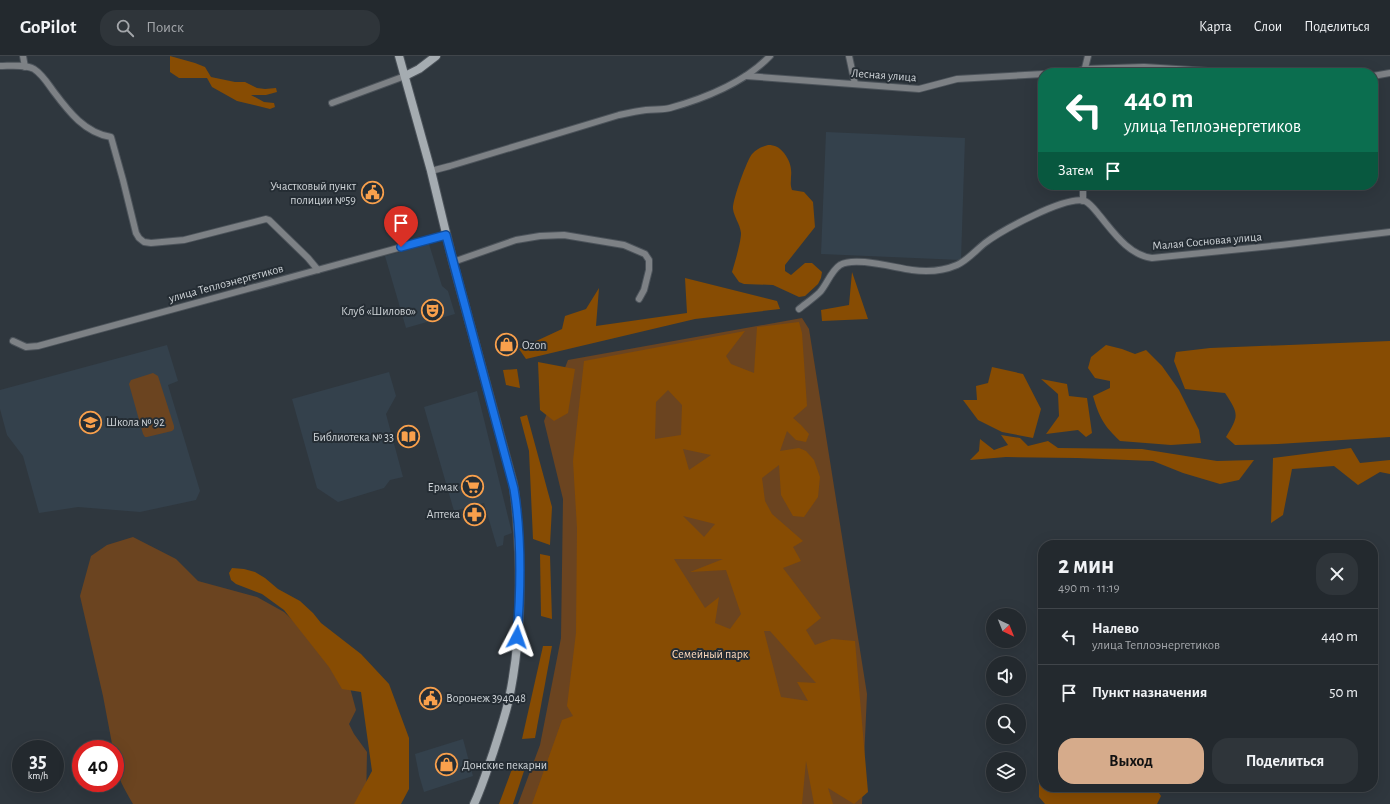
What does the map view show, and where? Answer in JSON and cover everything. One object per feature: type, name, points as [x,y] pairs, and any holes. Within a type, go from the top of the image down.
[{"type":"street","points":[[23,56],[25,67]]},
{"type":"street","points":[[399,56],[431,171],[453,262],[513,483],[518,509],[520,603],[514,673],[508,704],[488,769],[474,804]]},
{"type":"street","points":[[332,103],[404,76],[436,56]]},
{"type":"street","points":[[431,171],[619,115],[645,110],[669,108],[712,94],[746,76],[761,66],[770,56]]},
{"type":"street","points":[[850,56],[855,84]]},
{"type":"street","points":[[1085,68],[1088,56]]},
{"type":"street","points":[[0,66],[25,67],[33,69],[44,78],[68,111],[83,124],[102,136],[111,137],[136,233],[144,242],[151,243],[184,240],[266,219],[269,220],[308,258],[318,270]]},
{"type":"street","points":[[1129,68],[1160,68]]},
{"type":"street","points":[[1378,75],[1390,73]]},
{"type":"street","name":"Лесная улица","points":[[746,76],[919,89],[957,79],[1038,74]]},
{"type":"street","points":[[799,309],[820,292],[834,271],[840,265],[852,262],[887,265],[912,270],[937,271],[956,265],[986,243],[1020,222],[1061,204],[1083,201],[1083,190]]},
{"type":"street","name":"Малая Сосновая улица","points":[[1083,201],[1091,205],[1115,234],[1134,252],[1143,257],[1152,258],[1390,232]]},
{"type":"street","name":"улица Теплоэнергетиков","points":[[12,341],[26,347],[38,346],[446,235]]},
{"type":"street","points":[[453,262],[516,240],[540,236],[564,235],[624,245],[645,254],[649,260],[649,270],[644,290],[639,299]]},
{"type":"shaded area","points":[[826,132],[965,138],[961,260],[821,254]]},
{"type":"shaded area","points":[[429,244],[442,286],[448,291],[455,314],[406,328],[385,256]]},
{"type":"shaded area","name":"Школа № 92","points":[[167,345],[178,381],[168,385],[200,491],[196,500],[140,512],[78,507],[39,513],[23,456],[7,435],[0,409],[0,390]]},
{"type":"shaded area","points":[[389,372],[396,396],[386,414],[403,477],[390,480],[384,488],[338,502],[317,488],[292,399]]},
{"type":"shaded area","points":[[477,391],[512,533],[504,536],[503,545],[497,547],[484,503],[454,511],[424,407]]},
{"type":"shaded area","points":[[463,739],[473,776],[424,792],[415,754]]},
{"type":"green space","points":[[170,56],[205,67],[211,77],[235,82],[245,82],[257,88],[276,88],[277,92],[266,95],[251,95],[264,102],[274,103],[275,107],[270,109],[237,101],[212,87],[207,78],[179,78],[170,72]]},
{"type":"green space","points":[[768,145],[779,148],[788,159],[791,168],[792,190],[804,192],[813,202],[815,227],[785,265],[785,271],[791,275],[805,263],[812,263],[822,272],[818,284],[805,296],[799,297],[773,285],[744,284],[739,282],[732,272],[741,237],[733,209],[737,190],[752,154],[759,148]]},
{"type":"green space","points":[[852,272],[868,319],[822,321],[821,310],[849,305]]},
{"type":"green space","points":[[685,278],[777,301],[780,309],[695,319],[526,359],[519,349],[562,329],[565,316],[586,309],[599,288],[596,326],[687,313]]},
{"type":"green space","name":"Семейный парк","points":[[802,318],[809,329],[867,694],[862,804],[518,804],[540,745],[561,638],[563,499],[544,421],[568,360]]},
{"type":"green space","name":"Семейный парк","points":[[799,322],[802,333],[807,406],[793,418],[809,434],[806,442],[796,440],[787,431],[780,451],[799,448],[806,451],[814,460],[820,477],[818,497],[804,517],[793,516],[781,495],[779,465],[762,478],[765,501],[772,514],[803,541],[793,547],[801,561],[783,568],[821,618],[806,630],[815,645],[832,639],[855,641],[868,792],[854,804],[828,788],[833,804],[814,804],[806,761],[802,804],[532,804],[562,720],[573,716],[567,706],[576,633],[577,528],[573,461],[584,361],[745,331],[726,356],[731,364],[754,373],[757,327]],"holes":[[[668,390],[682,405],[681,435],[655,439],[656,402]],[[683,449],[711,455],[689,470]],[[683,516],[715,524],[704,537]],[[674,559],[723,559],[690,572],[726,570],[741,614],[730,629],[715,623],[719,597],[705,608]],[[764,631],[770,631],[816,683],[797,682],[808,701],[781,697]]]},
{"type":"green space","points":[[1390,341],[1390,437],[1278,444],[1235,445],[1226,437],[1236,415],[1233,406],[1225,393],[1185,389],[1174,361],[1176,352],[1210,348]]},
{"type":"green space","points":[[1106,345],[1135,354],[1146,350],[1162,366],[1179,390],[1199,430],[1201,443],[1171,445],[1120,441],[1114,436],[1103,421],[1093,396],[1110,388],[1110,381],[1095,378],[1088,368],[1091,357]]},
{"type":"green space","points":[[538,362],[575,369],[568,413],[554,421],[540,410]]},
{"type":"green space","points":[[992,367],[1023,374],[1041,409],[1033,438],[1002,432],[978,420],[963,400],[977,400],[976,386],[988,383]]},
{"type":"green space","points":[[517,369],[520,388],[506,385],[503,370]]},
{"type":"green space","points":[[153,373],[158,376],[174,429],[172,431],[145,437],[129,384],[131,380]]},
{"type":"green space","points":[[1041,379],[1067,384],[1069,396],[1087,398],[1092,433],[1086,437],[1078,430],[1046,434],[1059,416],[1058,394]]},
{"type":"green space","points":[[527,415],[552,507],[550,545],[533,539],[529,451],[520,417]]},
{"type":"green space","points":[[1001,435],[1020,438],[1028,446],[1048,441],[1058,448],[1142,449],[1217,461],[1254,460],[1239,480],[1220,484],[1183,473],[1153,461],[1006,457],[970,460],[979,451],[980,439],[994,450],[1008,445]]},
{"type":"green space","points":[[1351,448],[1360,463],[1390,460],[1390,474],[1380,472],[1358,485],[1334,466],[1292,469],[1283,515],[1271,523],[1273,458]]},
{"type":"green space","points":[[133,537],[176,559],[198,581],[257,597],[284,612],[318,644],[349,684],[356,710],[349,724],[354,734],[367,752],[366,804],[133,804],[124,788],[124,740],[111,740],[103,696],[80,596],[91,556],[107,545]]},
{"type":"green space","points":[[540,554],[550,556],[552,619],[541,616]]},
{"type":"green space","points":[[232,568],[255,572],[278,589],[300,601],[321,623],[361,654],[389,684],[409,738],[409,789],[401,804],[354,804],[372,771],[361,692],[342,689],[329,667],[284,610],[262,594],[236,584],[231,580],[229,573]]},
{"type":"green space","points":[[543,646],[552,646],[535,738],[522,739]]},
{"type":"green space","points":[[515,761],[526,765],[513,804],[499,804]]},
{"type":"green space","points":[[1039,792],[1158,792],[1161,796],[1157,804],[1045,804],[1039,797]]},
{"type":"place","name":"Участковый пункт полиции №59","points":[[372,193]]},
{"type":"place","name":"Клуб «Шилово»","points":[[432,311]]},
{"type":"place","name":"Ozon","points":[[506,345]]},
{"type":"place","name":"Школа № 92","points":[[91,422]]},
{"type":"place","name":"Библиотека № 33","points":[[409,437]]},
{"type":"place","name":"Ермак","points":[[473,487]]},
{"type":"place","name":"Аптека","points":[[475,514]]},
{"type":"place","name":"Воронеж 394048","points":[[430,698]]},
{"type":"place","name":"Донские пекарни","points":[[447,765]]},
{"type":"route","points":[[401,247],[446,235],[513,483],[518,509],[520,603],[517,637]]}]
